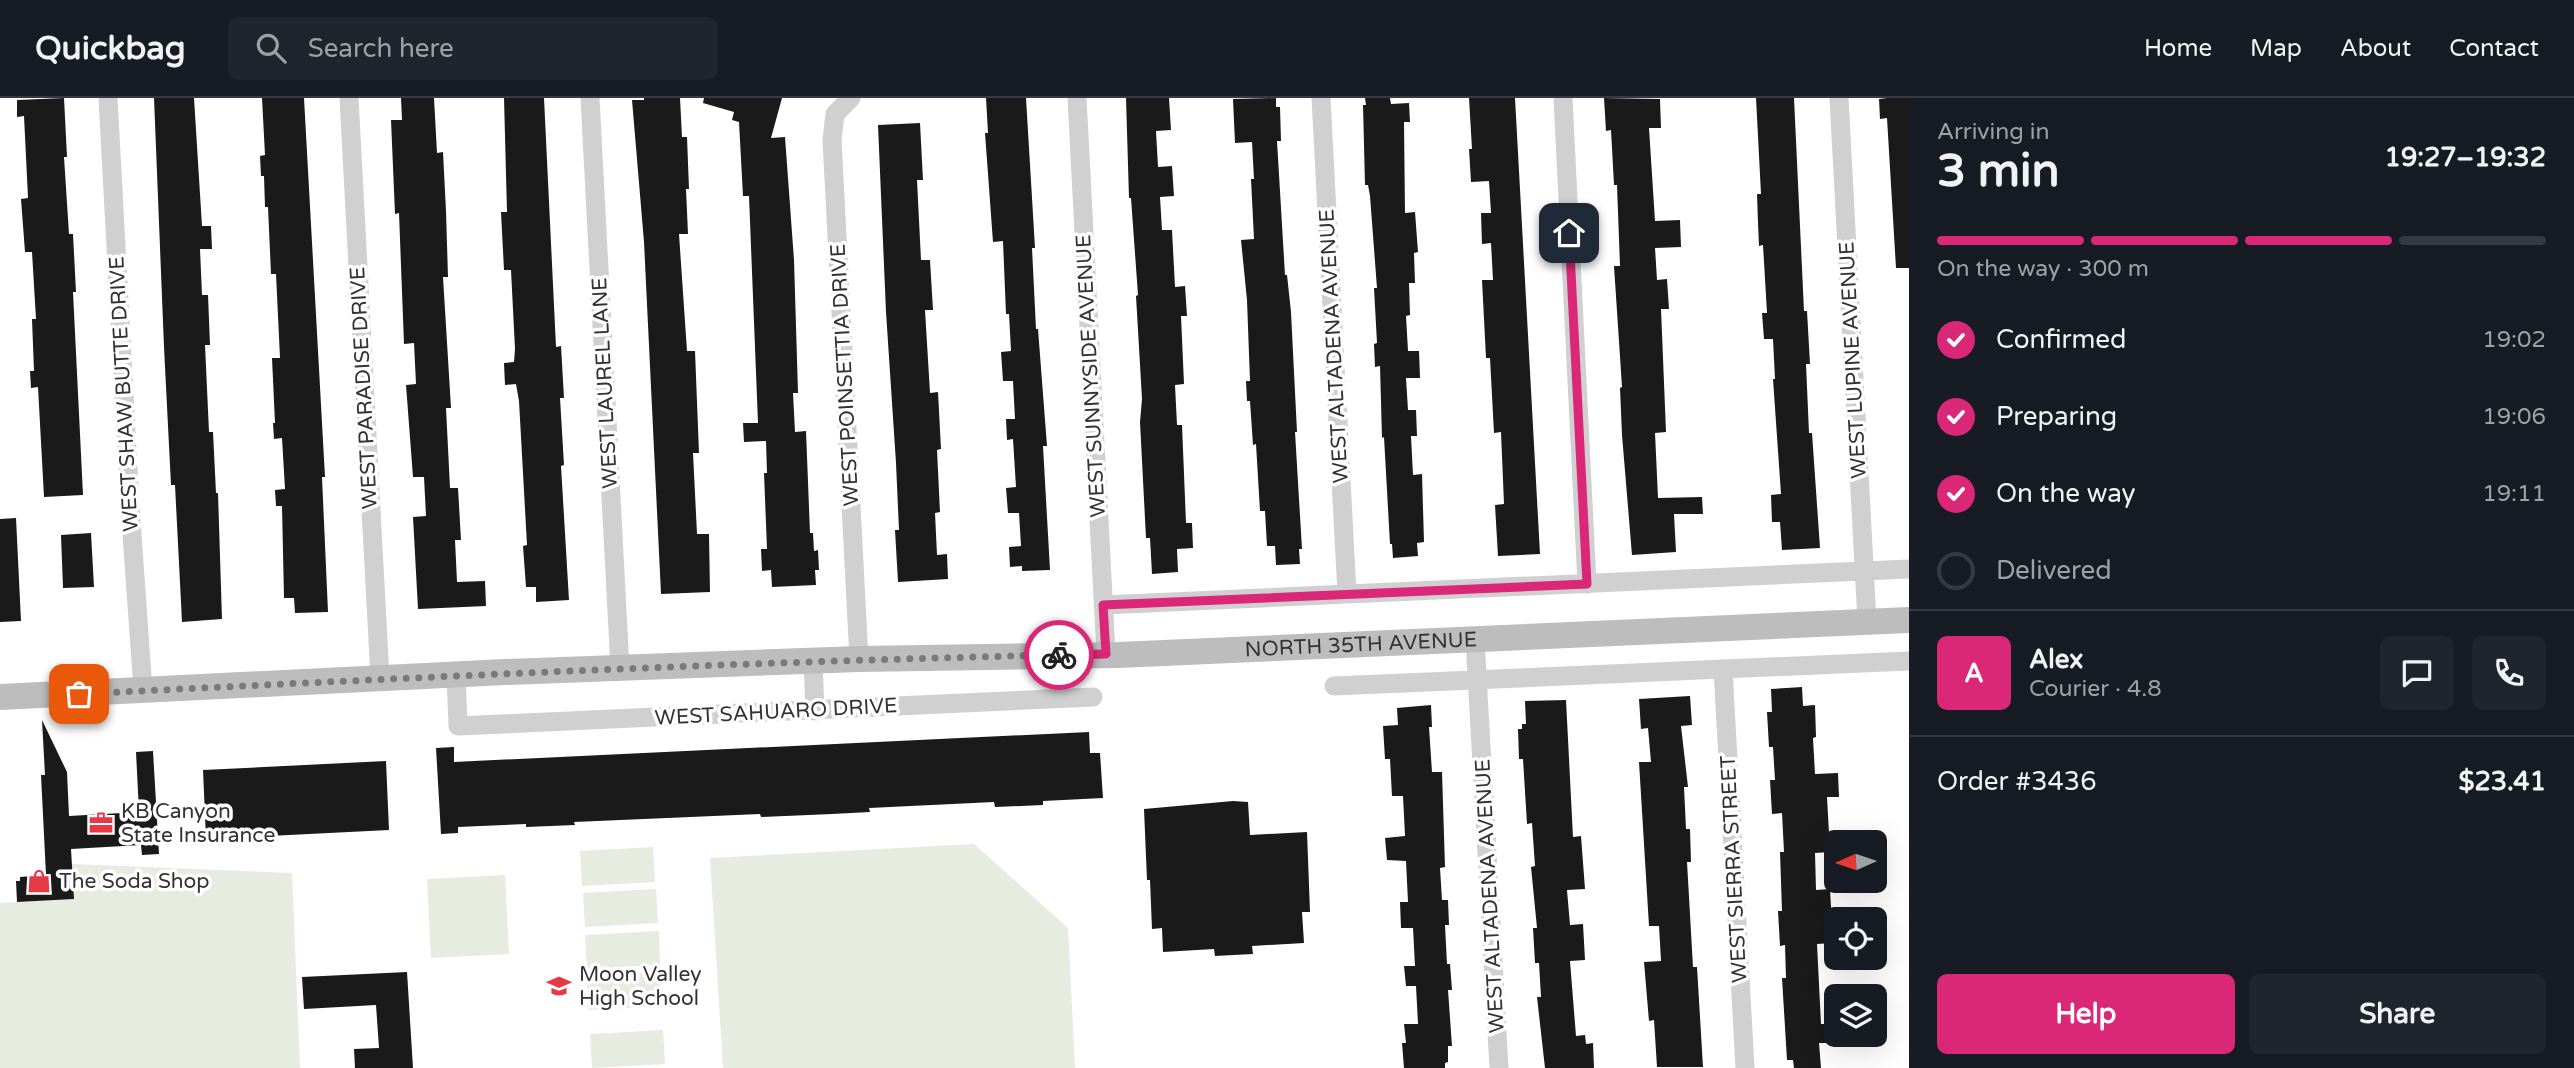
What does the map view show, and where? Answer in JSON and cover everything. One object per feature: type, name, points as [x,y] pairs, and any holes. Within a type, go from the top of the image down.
[{"type":"main road","name":"NORTH 35TH AVENUE","points":[[0,697],[456,674],[859,659],[1106,654],[1909,620]]},
{"type":"street","name":"WEST SHAW BUTTE DRIVE","points":[[108,98],[129,492],[143,690]]},
{"type":"street","name":"WEST PARADISE DRIVE","points":[[349,98],[380,678]]},
{"type":"street","name":"WEST LAUREL LANE","points":[[590,98],[620,668]]},
{"type":"street","name":"WEST POINSETTIA DRIVE","points":[[851,98],[835,114],[832,140],[859,659]]},
{"type":"street","name":"WEST SUNNYSIDE AVENUE","points":[[1077,98],[1106,654]]},
{"type":"street","name":"WEST ALTADENA AVENUE","points":[[1321,98],[1348,594]]},
{"type":"street","points":[[1563,98],[1587,584]]},
{"type":"street","name":"WEST LUPINE AVENUE","points":[[1839,98],[1867,622]]},
{"type":"street","points":[[1103,605],[1909,569]]},
{"type":"street","name":"WEST ALTADENA AVENUE","points":[[1475,639],[1499,1068]]},
{"type":"street","points":[[813,661],[815,711]]},
{"type":"street","name":"NORTH 35TH AVENUE","points":[[1334,686],[1909,661]]},
{"type":"street","name":"WEST SIERRA STREET","points":[[1723,669],[1745,1068]]},
{"type":"street","name":"WEST SAHUARO DRIVE","points":[[456,674],[458,726],[1093,697]]},
{"type":"shaded area","points":[[974,844],[1068,928],[1075,1068],[723,1068],[710,858]]},
{"type":"shaded area","points":[[653,847],[655,882],[582,886],[580,851]]},
{"type":"shaded area","points":[[72,864],[292,873],[300,1068],[0,1068],[0,903],[73,899]]},
{"type":"shaded area","points":[[505,875],[509,954],[431,958],[427,879]]},
{"type":"shaded area","points":[[656,889],[658,923],[585,927],[583,893]]},
{"type":"shaded area","points":[[659,931],[660,965],[587,969],[585,935]]},
{"type":"shaded area","points":[[660,972],[662,1006],[588,1010],[587,976]]},
{"type":"shaded area","points":[[663,1030],[665,1064],[592,1068],[590,1034]]},
{"type":"building","points":[[64,98],[67,157],[64,157],[69,234],[73,234],[76,292],[73,292],[83,495],[44,497],[38,387],[31,388],[30,371],[34,371],[32,319],[36,319],[32,252],[25,252],[21,199],[28,198],[24,116],[17,117],[17,100]]},
{"type":"building","points":[[154,98],[194,98],[202,226],[211,226],[212,249],[200,249],[202,295],[208,295],[210,345],[205,345],[209,432],[213,432],[218,493],[222,619],[182,622],[175,485],[171,485]]},
{"type":"building","points":[[262,98],[304,98],[325,477],[322,477],[328,612],[295,613],[294,598],[284,598],[282,506],[276,506],[275,490],[285,489],[282,438],[274,439],[273,423],[272,358],[280,358],[276,274],[271,274],[268,207],[265,207],[264,176],[261,176],[260,156],[265,155]]},
{"type":"building","points":[[401,98],[434,98],[437,153],[443,152],[446,211],[448,277],[443,277],[451,408],[446,408],[450,488],[458,488],[461,540],[455,540],[457,582],[485,581],[486,606],[418,609],[413,517],[426,516],[424,477],[413,477],[406,385],[416,384],[414,343],[404,344],[399,213],[395,214],[391,120],[402,120]]},
{"type":"building","points":[[504,98],[544,98],[556,347],[561,346],[564,398],[560,398],[564,465],[561,466],[569,600],[536,602],[536,587],[526,587],[523,546],[527,545],[519,401],[516,384],[505,385],[504,363],[514,362],[515,349],[511,270],[504,270],[501,212],[507,212]]},
{"type":"building","points":[[680,98],[682,137],[687,137],[688,234],[679,234],[687,351],[695,351],[699,453],[693,453],[697,534],[709,534],[710,592],[661,594],[644,242],[632,100]]},
{"type":"building","points":[[704,98],[782,98],[771,138],[785,137],[794,260],[798,393],[793,393],[795,432],[806,431],[810,533],[813,533],[814,551],[818,550],[819,570],[815,570],[816,585],[772,587],[771,570],[762,571],[761,549],[767,549],[764,473],[767,473],[766,441],[744,442],[743,423],[758,423],[749,196],[743,196],[739,122],[732,120],[734,112],[703,103]]},
{"type":"building","points":[[986,98],[1026,98],[1035,248],[1032,248],[1036,329],[1047,446],[1043,446],[1050,570],[1022,571],[1022,566],[1010,567],[1009,547],[1021,546],[1019,513],[1008,513],[1006,488],[1016,487],[1013,439],[1007,440],[1006,419],[1015,419],[1013,381],[1003,381],[1001,352],[1011,351],[1009,314],[1006,314],[1003,241],[993,242],[985,133],[988,133]]},
{"type":"building","points":[[1126,98],[1169,98],[1171,130],[1156,131],[1158,167],[1172,166],[1174,196],[1160,197],[1162,230],[1172,230],[1175,287],[1185,286],[1187,316],[1181,316],[1184,384],[1175,385],[1177,425],[1182,425],[1186,523],[1192,523],[1193,548],[1177,549],[1178,572],[1152,574],[1150,538],[1146,538],[1140,422],[1142,399],[1138,295],[1129,198]]},
{"type":"building","points":[[1276,98],[1276,107],[1280,107],[1281,141],[1277,141],[1285,275],[1291,312],[1302,549],[1299,549],[1300,564],[1276,565],[1275,546],[1267,546],[1265,511],[1260,511],[1256,444],[1253,445],[1250,401],[1247,401],[1246,381],[1250,381],[1247,300],[1241,240],[1254,239],[1252,142],[1235,143],[1233,99]]},
{"type":"building","points":[[1365,98],[1390,98],[1391,104],[1409,103],[1410,122],[1404,122],[1405,213],[1415,212],[1418,252],[1414,253],[1415,283],[1409,283],[1410,315],[1406,316],[1408,351],[1419,351],[1420,378],[1406,378],[1408,410],[1416,410],[1417,436],[1411,436],[1413,475],[1422,474],[1424,542],[1417,543],[1418,556],[1393,558],[1390,544],[1380,366],[1375,367],[1374,344],[1377,343],[1374,288],[1377,288],[1370,196],[1368,185],[1365,185]]},
{"type":"building","points":[[1469,98],[1515,98],[1540,554],[1498,556],[1495,505],[1504,504],[1501,432],[1494,433],[1490,358],[1486,358],[1482,280],[1493,280],[1491,243],[1482,244],[1481,213],[1491,213],[1489,181],[1471,182]]},
{"type":"building","points":[[1604,98],[1660,99],[1661,128],[1649,128],[1655,221],[1680,220],[1681,247],[1655,248],[1657,280],[1667,279],[1669,309],[1661,309],[1666,432],[1655,433],[1658,498],[1702,497],[1703,514],[1674,514],[1676,552],[1632,555],[1622,435],[1622,387],[1614,266],[1620,266],[1617,185],[1614,185],[1611,130],[1606,131]]},
{"type":"building","points":[[1756,98],[1794,98],[1804,311],[1807,311],[1810,364],[1806,364],[1809,433],[1812,433],[1820,548],[1782,550],[1780,522],[1772,522],[1771,495],[1781,494],[1773,339],[1764,339],[1762,313],[1767,313],[1763,245],[1759,246],[1757,194],[1761,194]]},
{"type":"building","points":[[1909,98],[1909,268],[1896,268],[1887,118],[1880,119],[1879,99]]},
{"type":"building","points":[[920,123],[923,180],[917,180],[921,260],[930,260],[933,310],[925,310],[930,393],[938,392],[941,449],[937,450],[940,512],[935,513],[937,555],[947,554],[948,579],[898,582],[895,530],[899,530],[878,125]]},
{"type":"building","points":[[16,518],[21,621],[0,622],[0,519]]},
{"type":"building","points":[[91,533],[94,587],[63,588],[61,535]]},
{"type":"building","points":[[1802,687],[1803,706],[1815,705],[1815,774],[1838,773],[1839,797],[1827,797],[1829,830],[1824,830],[1824,852],[1815,853],[1816,890],[1824,889],[1824,893],[1830,893],[1831,907],[1824,907],[1824,944],[1817,944],[1821,1024],[1824,1024],[1824,1043],[1819,1043],[1821,1068],[1794,1068],[1793,1060],[1787,1060],[1782,978],[1786,978],[1785,945],[1780,946],[1778,911],[1782,911],[1780,852],[1784,852],[1782,813],[1772,814],[1770,780],[1775,780],[1773,747],[1769,747],[1767,712],[1772,712],[1771,689]]},
{"type":"building","points":[[1690,696],[1692,725],[1681,726],[1688,787],[1684,787],[1686,829],[1690,829],[1691,862],[1687,862],[1693,967],[1697,967],[1703,1067],[1657,1067],[1654,1020],[1649,1021],[1644,962],[1661,961],[1659,926],[1649,926],[1639,762],[1651,762],[1648,728],[1641,729],[1639,699]]},
{"type":"building","points":[[1566,700],[1573,837],[1581,836],[1585,889],[1567,890],[1570,925],[1583,924],[1585,960],[1570,961],[1576,1036],[1585,1035],[1586,1044],[1593,1043],[1594,1068],[1545,1068],[1537,997],[1541,997],[1533,928],[1537,928],[1531,867],[1535,866],[1532,823],[1527,824],[1523,759],[1519,759],[1518,729],[1522,729],[1522,724],[1526,724],[1525,701]]},
{"type":"building","points":[[1431,705],[1432,727],[1429,727],[1432,772],[1442,772],[1445,867],[1440,868],[1442,900],[1448,900],[1449,925],[1445,925],[1447,964],[1450,964],[1452,990],[1448,990],[1452,1046],[1448,1046],[1448,1062],[1445,1063],[1445,1068],[1404,1068],[1404,1024],[1418,1024],[1416,986],[1406,986],[1404,966],[1415,966],[1413,928],[1401,928],[1400,902],[1408,902],[1406,861],[1387,860],[1385,838],[1405,836],[1403,796],[1392,796],[1390,759],[1385,759],[1383,726],[1398,725],[1397,708]]},
{"type":"building","points":[[42,720],[67,772],[69,816],[139,812],[136,752],[153,751],[159,854],[142,855],[141,845],[71,849],[74,899],[17,902],[16,881],[20,881],[20,877],[46,875],[41,775],[45,775]]},
{"type":"building","points":[[1089,732],[1090,753],[1100,753],[1103,798],[1043,801],[1043,805],[995,807],[994,802],[869,808],[870,812],[832,814],[761,817],[760,814],[574,822],[575,825],[458,827],[458,833],[441,834],[436,748],[454,747],[454,762]]},
{"type":"building","points":[[386,761],[389,830],[206,839],[203,770]]},
{"type":"building","points":[[1248,802],[1250,835],[1307,832],[1310,912],[1302,912],[1304,943],[1252,946],[1253,954],[1215,956],[1214,949],[1163,952],[1162,928],[1152,929],[1144,809]]},
{"type":"building","points":[[407,972],[413,1068],[355,1068],[354,1049],[379,1048],[376,1005],[304,1009],[302,977]]},
{"type":"way so far","points":[[79,694],[505,672],[859,659],[1059,655]]},
{"type":"place","name":"KB Canyon State Insurance","points":[[101,823]]},
{"type":"place","name":"The Soda Shop","points":[[39,881]]},
{"type":"place","name":"Moon Valley High School","points":[[559,986]]},
{"type":"route","points":[[1059,655],[1106,654],[1103,605],[1587,584],[1569,233]]}]
